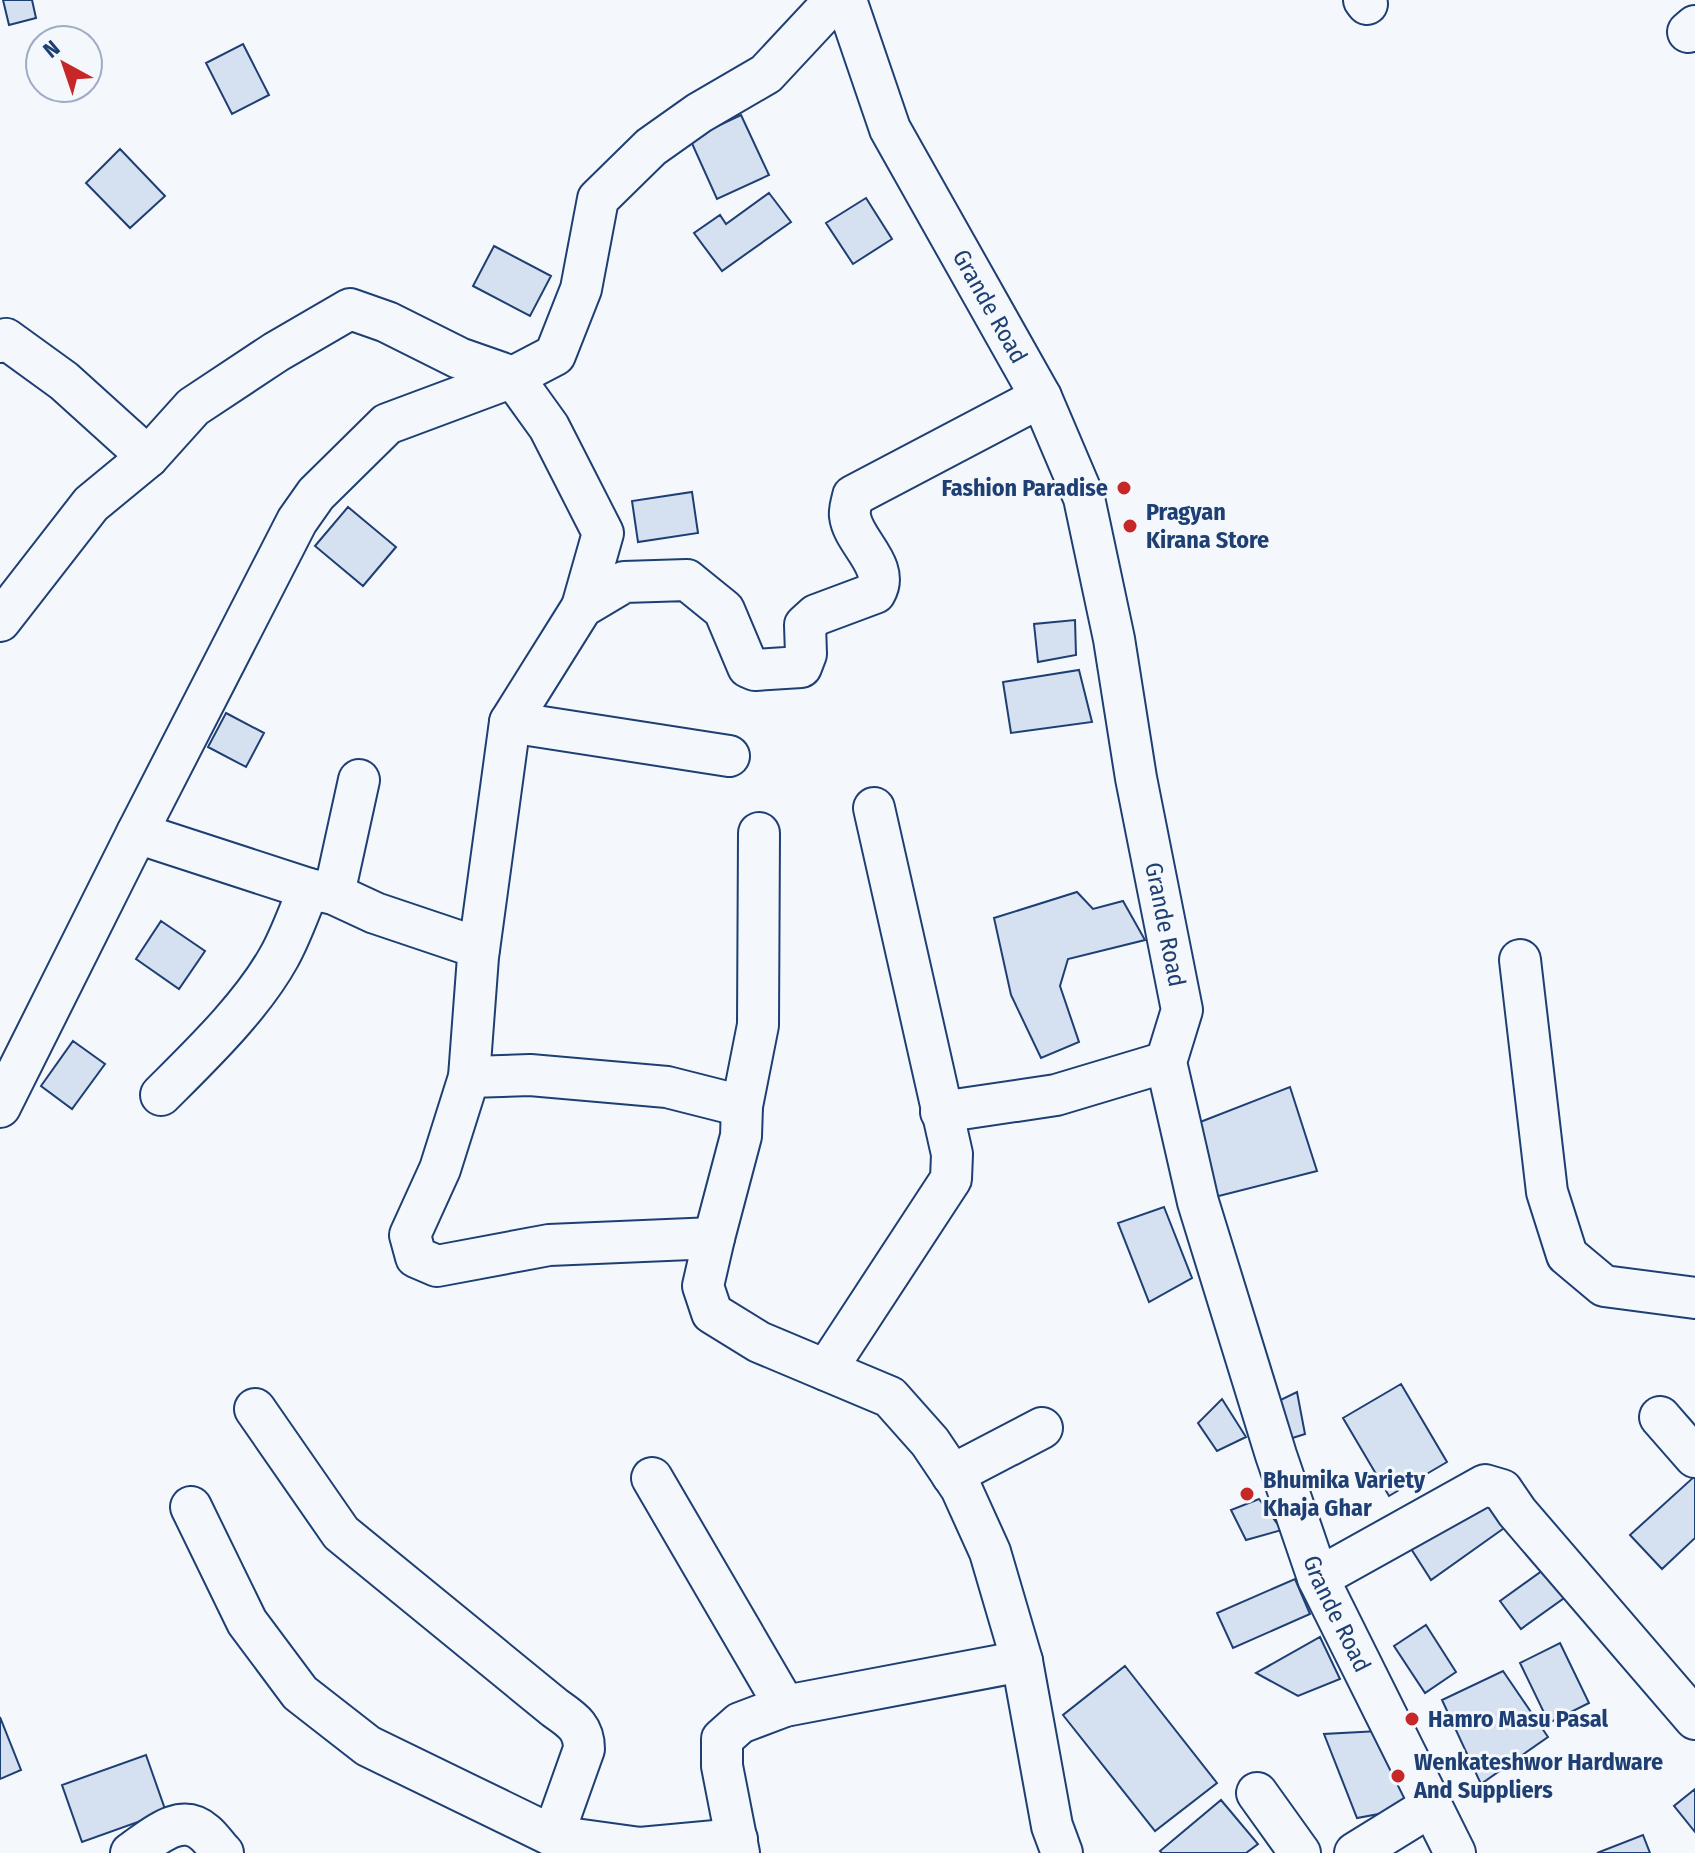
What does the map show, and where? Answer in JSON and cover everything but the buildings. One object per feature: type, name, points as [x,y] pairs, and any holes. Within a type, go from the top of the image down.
[{"type":"street","points":[[0,1107],[297,521],[316,494],[387,424],[513,377],[555,355],[581,289],[598,199],[651,147],[699,113],[766,74],[835,0]]},
{"type":"street","name":"Grande Road","points":[[846,0],[890,129],[1041,397],[1084,498],[1114,639],[1136,778],[1182,1010],[1166,1062],[1198,1202],[1276,1455],[1318,1578],[1455,1853]]},
{"type":"street","points":[[0,621],[91,504],[148,457],[193,407],[276,352],[350,309],[387,322],[459,358],[513,377],[549,427],[603,533],[582,607],[510,722],[479,948],[469,1077],[440,1169],[410,1235],[416,1257],[437,1266],[549,1245],[714,1238]]},
{"type":"street","points":[[0,342],[6,339],[64,381],[148,457]]},
{"type":"street","points":[[582,607],[624,582],[687,580],[724,610],[748,667],[755,670],[801,667],[806,654],[805,625],[816,615],[875,593],[881,584],[879,573],[850,519],[853,496],[1041,397]]},
{"type":"street","points":[[510,722],[729,756]]},
{"type":"street","points":[[161,1095],[205,1051],[258,989],[322,892],[359,780]]},
{"type":"street","points":[[826,1370],[951,1179],[952,1154],[874,808]]},
{"type":"street","points":[[137,833],[322,892],[479,948]]},
{"type":"street","points":[[759,833],[758,1025],[742,1106],[741,1136],[703,1286],[712,1313],[759,1342],[890,1397],[930,1442],[961,1488],[990,1552],[1022,1661],[1052,1826],[1062,1853]]},
{"type":"street","points":[[1520,960],[1547,1192],[1567,1255],[1604,1286],[1695,1298]]},
{"type":"street","points":[[941,1112],[1056,1095],[1166,1062]]},
{"type":"street","points":[[469,1077],[530,1075],[667,1087],[742,1106]]},
{"type":"street","points":[[255,1409],[341,1533],[581,1730],[584,1749],[553,1836]]},
{"type":"street","points":[[1660,1417],[1695,1457]]},
{"type":"street","points":[[952,1475],[1042,1428]]},
{"type":"street","points":[[652,1478],[785,1706]]},
{"type":"street","points":[[1318,1578],[1485,1485],[1502,1490],[1517,1512],[1695,1719]]},
{"type":"street","points":[[191,1507],[247,1622],[300,1693],[368,1746],[553,1836],[640,1848],[738,1846],[722,1766],[722,1739],[740,1723],[785,1706],[1022,1661]]},
{"type":"street","points":[[1257,1793],[1300,1853]]},
{"type":"street","points":[[1355,1853],[1431,1806]]},
{"type":"street","points":[[131,1853],[172,1825],[191,1824],[205,1833],[223,1853]]},
{"type":"place","name":"Fashion Paradise","points":[[1124,488]]},
{"type":"place","name":"Pragyan Kirana Store","points":[[1130,526]]},
{"type":"place","name":"Bhumika Variety Khaja Ghar","points":[[1247,1494]]},
{"type":"place","name":"Hamro Masu Pasal","points":[[1412,1719]]},
{"type":"place","name":"Wenkateshwor Hardware And Suppliers","points":[[1398,1776]]}]
